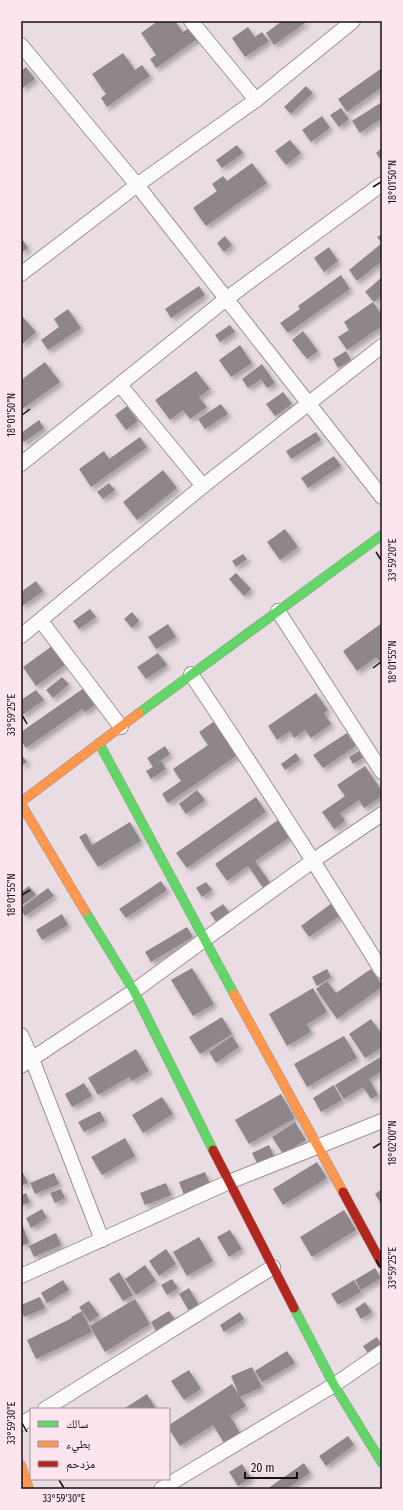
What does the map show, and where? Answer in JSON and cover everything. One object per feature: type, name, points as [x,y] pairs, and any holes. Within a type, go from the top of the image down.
[{"type":"street","points":[[191,21],[256,100]]},
{"type":"street","points":[[21,274],[136,185],[256,100],[353,21]]},
{"type":"street","points":[[21,44],[136,185],[382,497]]},
{"type":"street","points":[[21,464],[226,299],[382,184]]},
{"type":"street","points":[[21,636],[203,486],[382,346]]},
{"type":"street","points":[[120,385],[203,486]]},
{"type":"street","points":[[382,535],[191,674],[21,803],[134,991],[229,1182],[334,1385],[382,1462]]},
{"type":"street","points":[[278,611],[382,772]]},
{"type":"street","points":[[41,621],[121,727]]},
{"type":"street","points":[[191,674],[314,860],[382,971]]},
{"type":"street","points":[[99,743],[382,1264]]},
{"type":"street","points":[[26,1063],[134,991],[314,860],[382,814]]},
{"type":"street","points":[[21,1036],[26,1063],[102,1240]]},
{"type":"street","points":[[21,1276],[229,1182],[382,1121]]},
{"type":"street","points":[[47,1408],[273,1267]]},
{"type":"street","points":[[161,1489],[334,1385],[382,1352]]},
{"type":"street","points":[[21,1424],[30,1419]]},
{"type":"street","points":[[21,1465],[29,1489]]},
{"type":"building","points":[[158,21],[175,21],[183,32],[192,26],[200,37],[156,68],[150,59],[156,55],[141,33]]},
{"type":"building","points":[[282,21],[308,21],[274,45],[266,33]]},
{"type":"building","points":[[248,27],[255,37],[262,32],[269,41],[245,57],[232,38]]},
{"type":"building","points":[[123,53],[135,70],[142,65],[150,76],[107,107],[101,98],[106,94],[92,74]]},
{"type":"building","points":[[26,67],[35,79],[21,89],[21,71]]},
{"type":"building","points":[[382,68],[382,87],[347,112],[338,99]]},
{"type":"building","points":[[306,86],[313,93],[291,114],[284,107]]},
{"type":"building","points":[[382,102],[382,118],[360,133],[352,121]]},
{"type":"building","points":[[341,108],[349,119],[339,127],[330,115]]},
{"type":"building","points":[[322,116],[330,128],[311,142],[302,130]]},
{"type":"building","points":[[290,140],[301,153],[286,165],[275,151]]},
{"type":"building","points":[[237,145],[243,153],[222,168],[216,160]]},
{"type":"building","points":[[382,148],[382,161],[376,153]]},
{"type":"building","points":[[252,163],[267,183],[206,226],[193,208],[217,191],[212,184],[223,176],[227,181]]},
{"type":"building","points":[[382,234],[382,243],[377,237]]},
{"type":"building","points":[[225,236],[232,245],[224,252],[217,243]]},
{"type":"building","points":[[22,239],[28,248],[21,253],[21,240]]},
{"type":"building","points":[[382,243],[382,261],[357,281],[349,270]]},
{"type":"building","points":[[329,247],[338,261],[324,272],[314,258]]},
{"type":"building","points":[[341,275],[350,289],[288,333],[280,323],[300,309],[298,306]]},
{"type":"building","points":[[382,277],[382,295],[374,302],[365,292]]},
{"type":"building","points":[[199,286],[205,295],[171,318],[165,309]]},
{"type":"building","points":[[373,302],[382,315],[382,326],[347,350],[338,337],[349,330],[344,322]]},
{"type":"building","points":[[68,309],[81,328],[48,350],[41,340],[59,327],[54,319]]},
{"type":"building","points":[[21,315],[36,332],[21,345]]},
{"type":"building","points":[[230,325],[235,332],[220,342],[215,335]]},
{"type":"building","points":[[303,331],[318,351],[307,359],[292,340]]},
{"type":"building","points":[[240,345],[252,363],[231,377],[219,360]]},
{"type":"building","points":[[346,351],[351,360],[338,368],[333,359]]},
{"type":"building","points":[[45,362],[60,382],[21,410],[21,380]]},
{"type":"building","points":[[262,364],[275,383],[267,388],[261,379],[248,388],[242,379]]},
{"type":"building","points":[[196,371],[210,389],[199,397],[207,407],[190,419],[183,410],[170,420],[155,400]]},
{"type":"building","points":[[283,392],[292,404],[275,416],[266,404]]},
{"type":"building","points":[[221,404],[228,414],[205,429],[198,419]]},
{"type":"building","points":[[127,406],[138,421],[126,430],[115,415]]},
{"type":"building","points":[[39,420],[44,428],[24,442],[21,439],[21,433]]},
{"type":"building","points":[[316,432],[321,440],[291,459],[286,451]]},
{"type":"building","points":[[140,437],[147,447],[91,487],[79,469],[104,451],[109,459]]},
{"type":"building","points":[[334,456],[341,466],[308,488],[301,478]]},
{"type":"building","points":[[163,470],[177,488],[137,520],[123,502]]},
{"type":"building","points":[[109,483],[115,490],[103,499],[97,492]]},
{"type":"building","points":[[285,529],[298,547],[280,560],[267,542]]},
{"type":"building","points":[[243,554],[247,559],[236,567],[232,561]]},
{"type":"building","points":[[236,573],[251,589],[244,596],[229,579]]},
{"type":"building","points":[[36,581],[43,591],[21,607],[21,592]]},
{"type":"building","points":[[90,609],[96,617],[79,629],[73,621]]},
{"type":"building","points":[[132,612],[139,621],[132,628],[124,619]]},
{"type":"building","points":[[382,623],[382,661],[380,662],[376,657],[357,671],[343,651]]},
{"type":"building","points":[[168,624],[176,637],[156,649],[148,637]]},
{"type":"building","points":[[52,646],[65,665],[36,686],[23,667]]},
{"type":"building","points":[[158,653],[167,665],[146,679],[137,667]]},
{"type":"building","points":[[62,677],[69,684],[53,698],[46,690]]},
{"type":"building","points":[[84,688],[95,705],[85,712],[82,709],[26,748],[21,741],[21,732]]},
{"type":"building","points":[[36,690],[44,700],[21,716],[21,700]]},
{"type":"building","points":[[316,693],[328,710],[324,713],[331,724],[311,738],[305,730],[294,738],[290,731],[277,740],[268,726]]},
{"type":"building","points":[[219,718],[242,752],[168,803],[162,794],[181,781],[173,769],[208,745],[199,732]]},
{"type":"building","points":[[347,733],[356,746],[323,768],[313,755]]},
{"type":"building","points":[[165,746],[170,754],[156,764],[161,761],[166,769],[151,779],[146,771],[153,767],[147,758]]},
{"type":"building","points":[[359,751],[363,758],[353,764],[349,757]]},
{"type":"building","points":[[296,753],[300,760],[285,770],[281,764]]},
{"type":"building","points":[[21,754],[27,762],[21,766]]},
{"type":"building","points":[[365,766],[382,791],[382,796],[364,808],[359,800],[340,813],[345,821],[334,829],[322,812],[345,796],[337,785]]},
{"type":"building","points":[[197,790],[205,800],[186,814],[179,804]]},
{"type":"building","points":[[256,797],[266,812],[187,868],[176,853]]},
{"type":"building","points":[[281,818],[293,835],[255,861],[271,884],[264,889],[248,866],[227,881],[215,864]]},
{"type":"building","points":[[130,822],[141,841],[98,867],[79,837],[86,833],[92,845]]},
{"type":"building","points":[[161,881],[167,890],[126,918],[119,909]]},
{"type":"building","points":[[206,882],[212,890],[202,897],[196,888]]},
{"type":"building","points":[[29,886],[36,895],[21,906],[21,892]]},
{"type":"building","points":[[48,888],[54,896],[25,916],[21,908]]},
{"type":"building","points":[[332,903],[341,915],[309,937],[301,926]]},
{"type":"building","points":[[223,904],[230,913],[217,923],[210,913]]},
{"type":"building","points":[[62,914],[68,925],[42,940],[36,930]]},
{"type":"building","points":[[187,927],[193,937],[151,962],[145,952]]},
{"type":"building","points":[[192,968],[214,1004],[193,1016],[171,980]]},
{"type":"building","points":[[327,969],[331,977],[317,986],[312,977]]},
{"type":"building","points":[[371,969],[382,987],[337,1019],[316,989],[327,981],[336,993]]},
{"type":"building","points":[[313,988],[327,1012],[307,1024],[311,1032],[287,1046],[269,1014]]},
{"type":"building","points":[[222,1017],[232,1034],[200,1054],[189,1037]]},
{"type":"building","points":[[371,1019],[381,1033],[382,1032],[382,1047],[365,1058],[349,1034]]},
{"type":"building","points":[[232,1036],[239,1047],[216,1063],[209,1052]]},
{"type":"building","points":[[344,1036],[357,1058],[307,1087],[294,1064]]},
{"type":"building","points":[[136,1049],[149,1071],[132,1081],[129,1077],[98,1095],[88,1078]]},
{"type":"building","points":[[382,1056],[382,1071],[369,1079],[378,1095],[371,1099],[363,1087],[344,1099],[335,1085]]},
{"type":"building","points":[[84,1083],[92,1096],[72,1107],[65,1094]]},
{"type":"building","points":[[334,1085],[342,1100],[321,1112],[313,1098]]},
{"type":"building","points":[[281,1094],[295,1118],[249,1144],[235,1120]]},
{"type":"building","points":[[162,1097],[173,1114],[143,1133],[132,1115]]},
{"type":"building","points":[[100,1111],[105,1121],[84,1132],[78,1122]]},
{"type":"building","points":[[295,1122],[306,1140],[283,1154],[272,1137]]},
{"type":"building","points":[[125,1138],[135,1156],[102,1175],[91,1157]]},
{"type":"building","points":[[269,1145],[274,1156],[257,1163],[252,1153]]},
{"type":"building","points":[[317,1162],[327,1178],[283,1205],[273,1189]]},
{"type":"building","points":[[21,1169],[28,1183],[21,1186]]},
{"type":"building","points":[[205,1172],[210,1184],[184,1195],[179,1182]]},
{"type":"building","points":[[54,1173],[59,1184],[35,1194],[30,1183]]},
{"type":"building","points":[[166,1183],[171,1195],[145,1205],[140,1193]]},
{"type":"building","points":[[61,1189],[65,1198],[55,1203],[50,1193]]},
{"type":"building","points":[[382,1189],[382,1205],[375,1194]]},
{"type":"building","points":[[26,1193],[30,1202],[21,1206],[21,1195]]},
{"type":"building","points":[[42,1209],[47,1218],[31,1228],[26,1218]]},
{"type":"building","points":[[344,1210],[356,1230],[312,1257],[300,1237]]},
{"type":"building","points":[[21,1221],[29,1243],[21,1246]]},
{"type":"building","points":[[230,1230],[242,1249],[229,1257],[217,1237]]},
{"type":"building","points":[[56,1233],[61,1245],[34,1257],[29,1246]]},
{"type":"building","points":[[199,1237],[213,1261],[187,1276],[173,1252]]},
{"type":"building","points":[[166,1249],[176,1264],[159,1276],[149,1261]]},
{"type":"building","points":[[145,1265],[156,1281],[136,1295],[125,1279]]},
{"type":"building","points":[[375,1268],[381,1278],[361,1290],[355,1280]]},
{"type":"building","points":[[119,1272],[133,1295],[123,1301],[109,1279]]},
{"type":"building","points":[[172,1279],[178,1288],[167,1295],[161,1285]]},
{"type":"building","points":[[63,1280],[69,1290],[47,1303],[41,1293]]},
{"type":"building","points":[[354,1280],[361,1292],[338,1305],[331,1294]]},
{"type":"building","points":[[189,1288],[199,1305],[189,1311],[179,1294]]},
{"type":"building","points":[[40,1297],[45,1308],[24,1317],[21,1310],[21,1305]]},
{"type":"building","points":[[135,1299],[150,1324],[105,1352],[90,1326]]},
{"type":"building","points":[[89,1301],[99,1315],[90,1322],[79,1307]]},
{"type":"building","points":[[365,1302],[372,1312],[361,1319],[355,1309]]},
{"type":"building","points":[[82,1311],[92,1332],[36,1359],[27,1340],[72,1318],[71,1317]]},
{"type":"building","points":[[169,1311],[175,1319],[156,1331],[151,1322]]},
{"type":"building","points":[[240,1312],[244,1319],[224,1332],[220,1325]]},
{"type":"building","points":[[377,1337],[381,1344],[368,1353],[363,1346]]},
{"type":"building","points":[[287,1351],[295,1363],[262,1382],[255,1371]]},
{"type":"building","points":[[252,1367],[262,1387],[240,1397],[231,1376]]},
{"type":"building","points":[[189,1370],[201,1389],[184,1400],[171,1381]]},
{"type":"building","points":[[232,1384],[246,1406],[230,1416],[240,1433],[224,1443],[213,1425],[180,1446],[170,1431],[170,1424]]},
{"type":"building","points":[[147,1394],[155,1408],[125,1408]]},
{"type":"building","points":[[348,1436],[354,1445],[326,1466],[319,1456]]},
{"type":"building","points":[[304,1463],[310,1473],[287,1489],[267,1489]]},
{"type":"building","points":[[242,1464],[251,1478],[238,1486],[229,1472]]},
{"type":"traffic: fast","points":[[139,713],[382,535]]},
{"type":"traffic: fast","points":[[99,743],[234,994]]},
{"type":"traffic: fast","points":[[85,911],[134,991],[213,1150]]},
{"type":"traffic: fast","points":[[294,1308],[334,1385],[382,1463]]},
{"type":"traffic: slow","points":[[21,802],[139,713]]},
{"type":"traffic: slow","points":[[21,804],[85,911]]},
{"type":"traffic: slow","points":[[234,994],[343,1192]]},
{"type":"traffic: slow","points":[[21,1465],[29,1489]]},
{"type":"traffic: jam","points":[[213,1150],[294,1308]]},
{"type":"traffic: jam","points":[[343,1192],[382,1264]]}]
